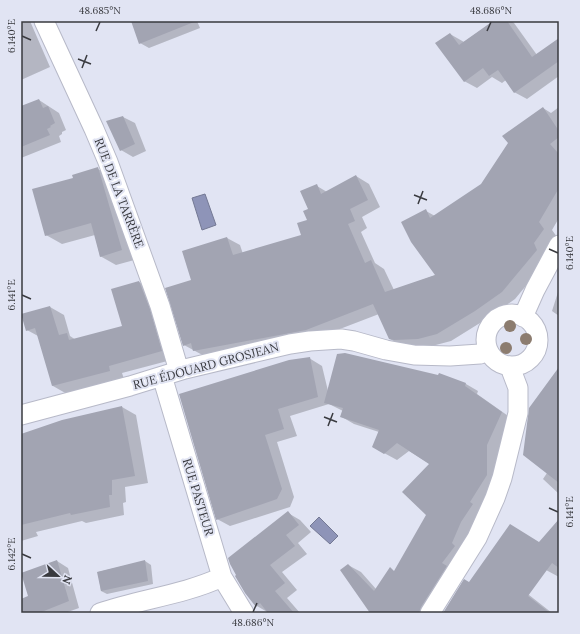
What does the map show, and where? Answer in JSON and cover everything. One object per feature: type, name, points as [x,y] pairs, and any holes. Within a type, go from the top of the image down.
[{"type":"street","name":"RUE DE LA TARRÈRE","points":[[44,21],[108,162],[160,306],[170,374]]},
{"type":"street","points":[[523,317],[534,290],[556,252]]},
{"type":"street","points":[[510,314],[523,317],[530,322],[535,329],[538,338],[537,347],[533,355],[527,362],[519,365],[510,367],[498,363],[491,357],[488,351],[486,339],[489,327],[498,318],[510,314]]},
{"type":"street","name":"RUE ÉDOUARD GROSJEAN","points":[[21,415],[170,374],[290,344],[310,341],[341,339],[354,340],[393,352],[414,355],[450,356],[480,354],[488,351]]},
{"type":"street","points":[[430,613],[477,538],[489,515],[502,478],[518,413],[518,388],[510,367]]},
{"type":"street","name":"RUE PASTEUR","points":[[170,374],[222,577],[244,613]]},
{"type":"street","points":[[100,613],[174,594],[207,584],[222,577]]},
{"type":"water","points":[[205,194],[216,225],[202,230],[192,198]]},
{"type":"water","points":[[319,517],[338,536],[330,544],[310,526]]},
{"type":"building","points":[[131,21],[193,21],[194,22],[139,44]]},
{"type":"building","points":[[493,21],[507,21],[532,57],[559,38],[559,61],[514,93],[498,70],[489,76],[483,68],[464,82],[435,43],[450,33],[459,45]]},
{"type":"building","points":[[39,99],[43,108],[48,106],[55,123],[47,129],[50,135],[21,147],[21,106]]},
{"type":"building","points":[[543,107],[559,131],[559,137],[550,144],[559,154],[559,188],[539,222],[544,229],[534,243],[537,250],[502,292],[475,311],[437,334],[418,339],[389,339],[373,304],[306,330],[193,351],[191,343],[183,346],[165,288],[191,280],[182,251],[227,237],[233,255],[301,235],[297,223],[307,220],[303,211],[308,209],[300,191],[317,184],[321,194],[356,175],[368,200],[350,209],[355,221],[348,224],[365,263],[371,260],[385,292],[435,275],[411,242],[401,222],[426,209],[430,218],[481,184],[508,143],[502,136]]},
{"type":"building","points":[[123,116],[135,144],[120,151],[106,121]]},
{"type":"building","points":[[98,167],[122,250],[100,257],[91,223],[45,236],[32,189],[73,178],[72,175]]},
{"type":"building","points":[[139,281],[150,309],[162,351],[109,366],[110,371],[52,386],[35,328],[26,331],[21,314],[50,306],[59,335],[67,333],[69,340],[122,326],[111,289]]},
{"type":"building","points":[[345,353],[438,375],[439,373],[466,383],[465,386],[502,412],[487,445],[487,475],[470,502],[473,504],[461,522],[452,543],[455,546],[442,563],[447,566],[421,607],[419,613],[370,613],[340,570],[348,564],[374,591],[390,567],[394,571],[426,515],[402,492],[429,464],[397,443],[384,454],[372,447],[379,430],[340,417],[343,408],[324,403],[337,354]]},
{"type":"building","points":[[310,357],[318,397],[278,409],[284,429],[265,435],[282,489],[277,499],[216,520],[179,394],[289,360]]},
{"type":"building","points":[[559,367],[559,483],[523,455],[529,408]]},
{"type":"building","points":[[122,406],[135,476],[112,480],[112,495],[109,495],[110,507],[71,515],[70,513],[21,525],[21,434],[62,420]]},
{"type":"building","points":[[288,511],[299,525],[286,535],[295,546],[270,565],[285,583],[275,591],[294,613],[268,613],[260,603],[256,607],[245,593],[235,576],[236,575],[228,558]]},
{"type":"building","points":[[559,519],[559,568],[552,563],[528,596],[550,613],[443,613],[464,579],[469,582],[510,524],[539,542]]},
{"type":"building","points":[[57,560],[69,601],[39,613],[21,613],[21,599],[28,596],[21,573]]},
{"type":"building","points":[[145,560],[148,581],[101,591],[97,572]]}]
